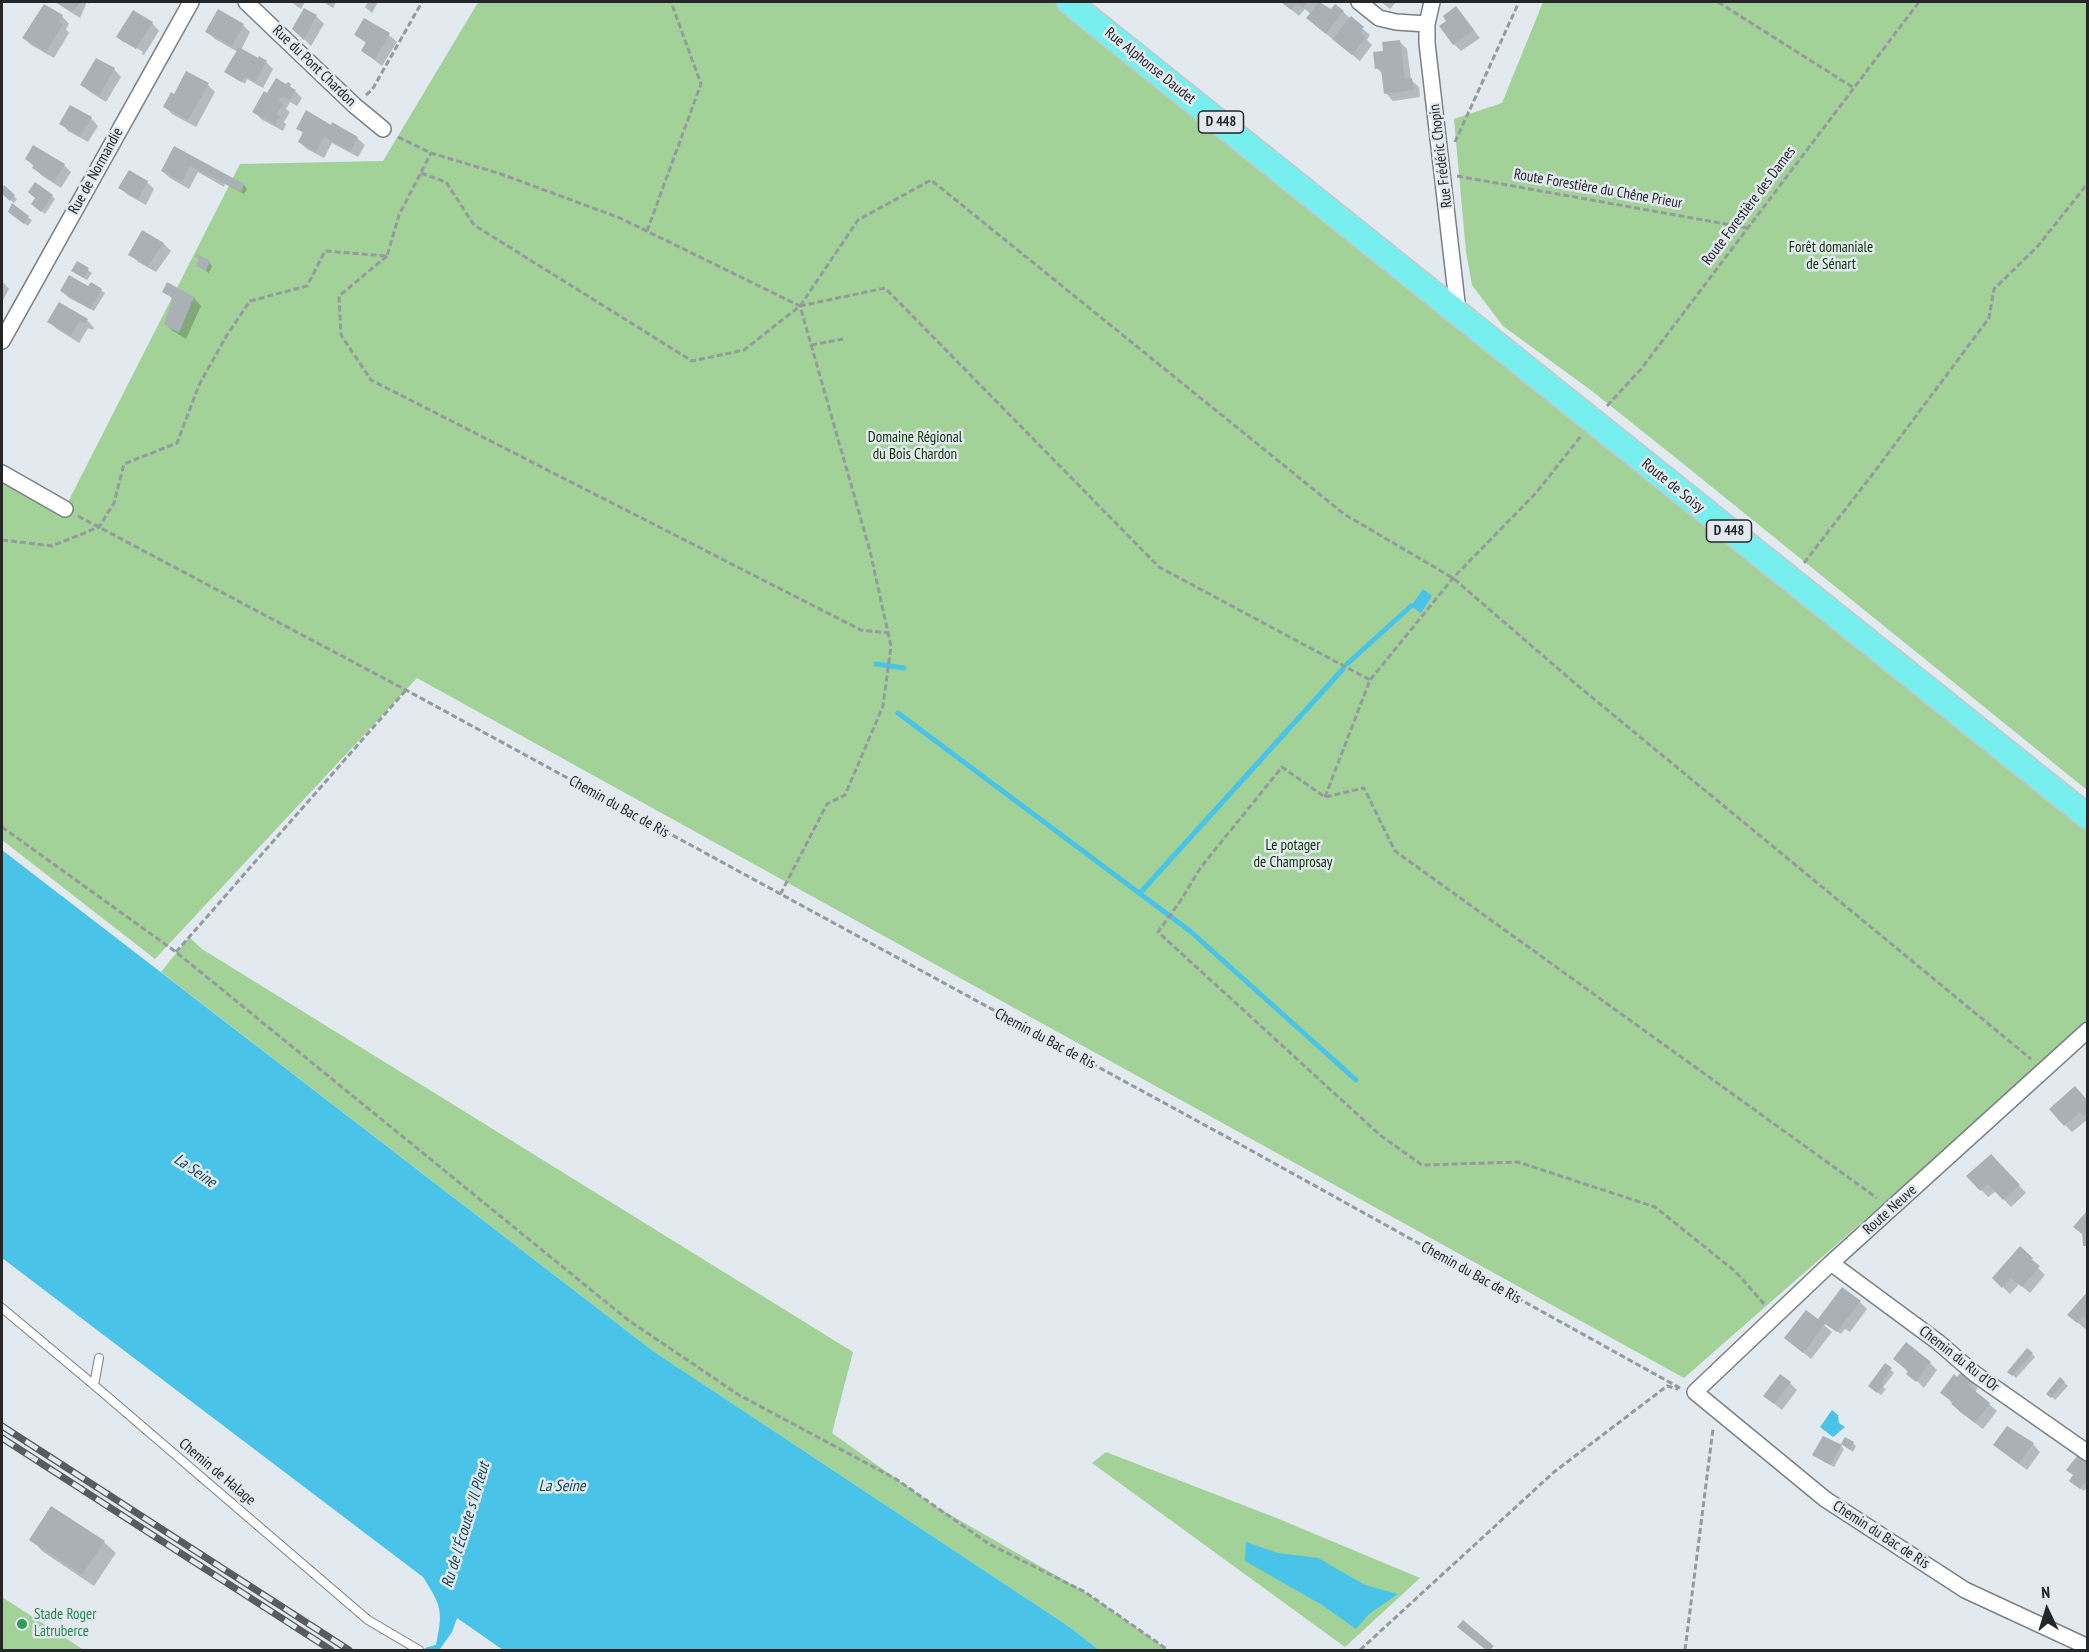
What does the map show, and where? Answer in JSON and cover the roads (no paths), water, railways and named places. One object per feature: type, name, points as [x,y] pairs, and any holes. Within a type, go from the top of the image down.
[{"type":"main road","name":"Rue Alphonse Daudet","points":[[1069,2],[1372,243]]},
{"type":"main road","name":"Route de Soisy","points":[[1372,243],[2088,817]]},
{"type":"street","name":"Rue de Normandie","points":[[2,341],[191,2]]},
{"type":"street","name":"Rue du Pont Chardon","points":[[246,2],[354,105],[383,129]]},
{"type":"street","points":[[1359,2],[1380,18],[1396,22],[1427,24]]},
{"type":"street","name":"Rue Frédéric Chopin","points":[[1431,2],[1427,24],[1427,43],[1458,312]]},
{"type":"street","points":[[2,473],[65,509]]},
{"type":"street","name":"Route Neuve","points":[[1689,1391],[1775,1316],[2088,1030]]},
{"type":"street","name":"Chemin du Ru d'Or","points":[[1832,1263],[1938,1342],[1975,1374],[2088,1453]]},
{"type":"street","name":"Chemin du Bac de Ris","points":[[1689,1391],[1716,1409],[1825,1498],[1965,1590],[2088,1647]]},
{"type":"lane","name":"Chemin de Halage","points":[[2,1308],[368,1620],[417,1649]]},
{"type":"lane","points":[[94,1385],[99,1358]]},
{"type":"water","points":[[1423,589],[1432,596],[1421,613],[1411,606]]},
{"type":"water","name":"La Seine","points":[[2,850],[653,1351],[1071,1628],[1099,1650],[503,1650],[457,1618],[452,1632],[440,1649],[436,1645],[440,1624],[439,1610],[434,1595],[423,1577],[2,1258]]},
{"type":"water","points":[[1832,1410],[1838,1415],[1839,1423],[1845,1427],[1833,1437],[1820,1427]]},
{"type":"water","points":[[1246,1542],[1278,1553],[1318,1558],[1365,1585],[1398,1594],[1369,1614],[1356,1629],[1322,1605],[1245,1561]]},
{"type":"waterway","points":[[1347,664],[1411,606]]},
{"type":"waterway","points":[[876,664],[904,668]]},
{"type":"waterway","points":[[1140,893],[1343,669]]},
{"type":"waterway","points":[[898,713],[1190,931],[1356,1080]]},
{"type":"waterway","name":"Ru de l'Écoute s'Il Pleut","points":[[427,1650],[438,1647],[440,1642]]},
{"type":"railway","points":[[2,1426],[349,1650]]},
{"type":"railway","points":[[2,1438],[331,1650]]},
{"type":"place","name":"Stade Roger Latruberce","points":[[22,1624]]},
{"type":"park label","name":"Forêt domaniale de Sénart","points":[[1831,256]]},
{"type":"park label","name":"Domaine Régional du Bois Chardon","points":[[915,446]]},
{"type":"park label","name":"Le potager de Champrosay","points":[[1293,854]]}]
